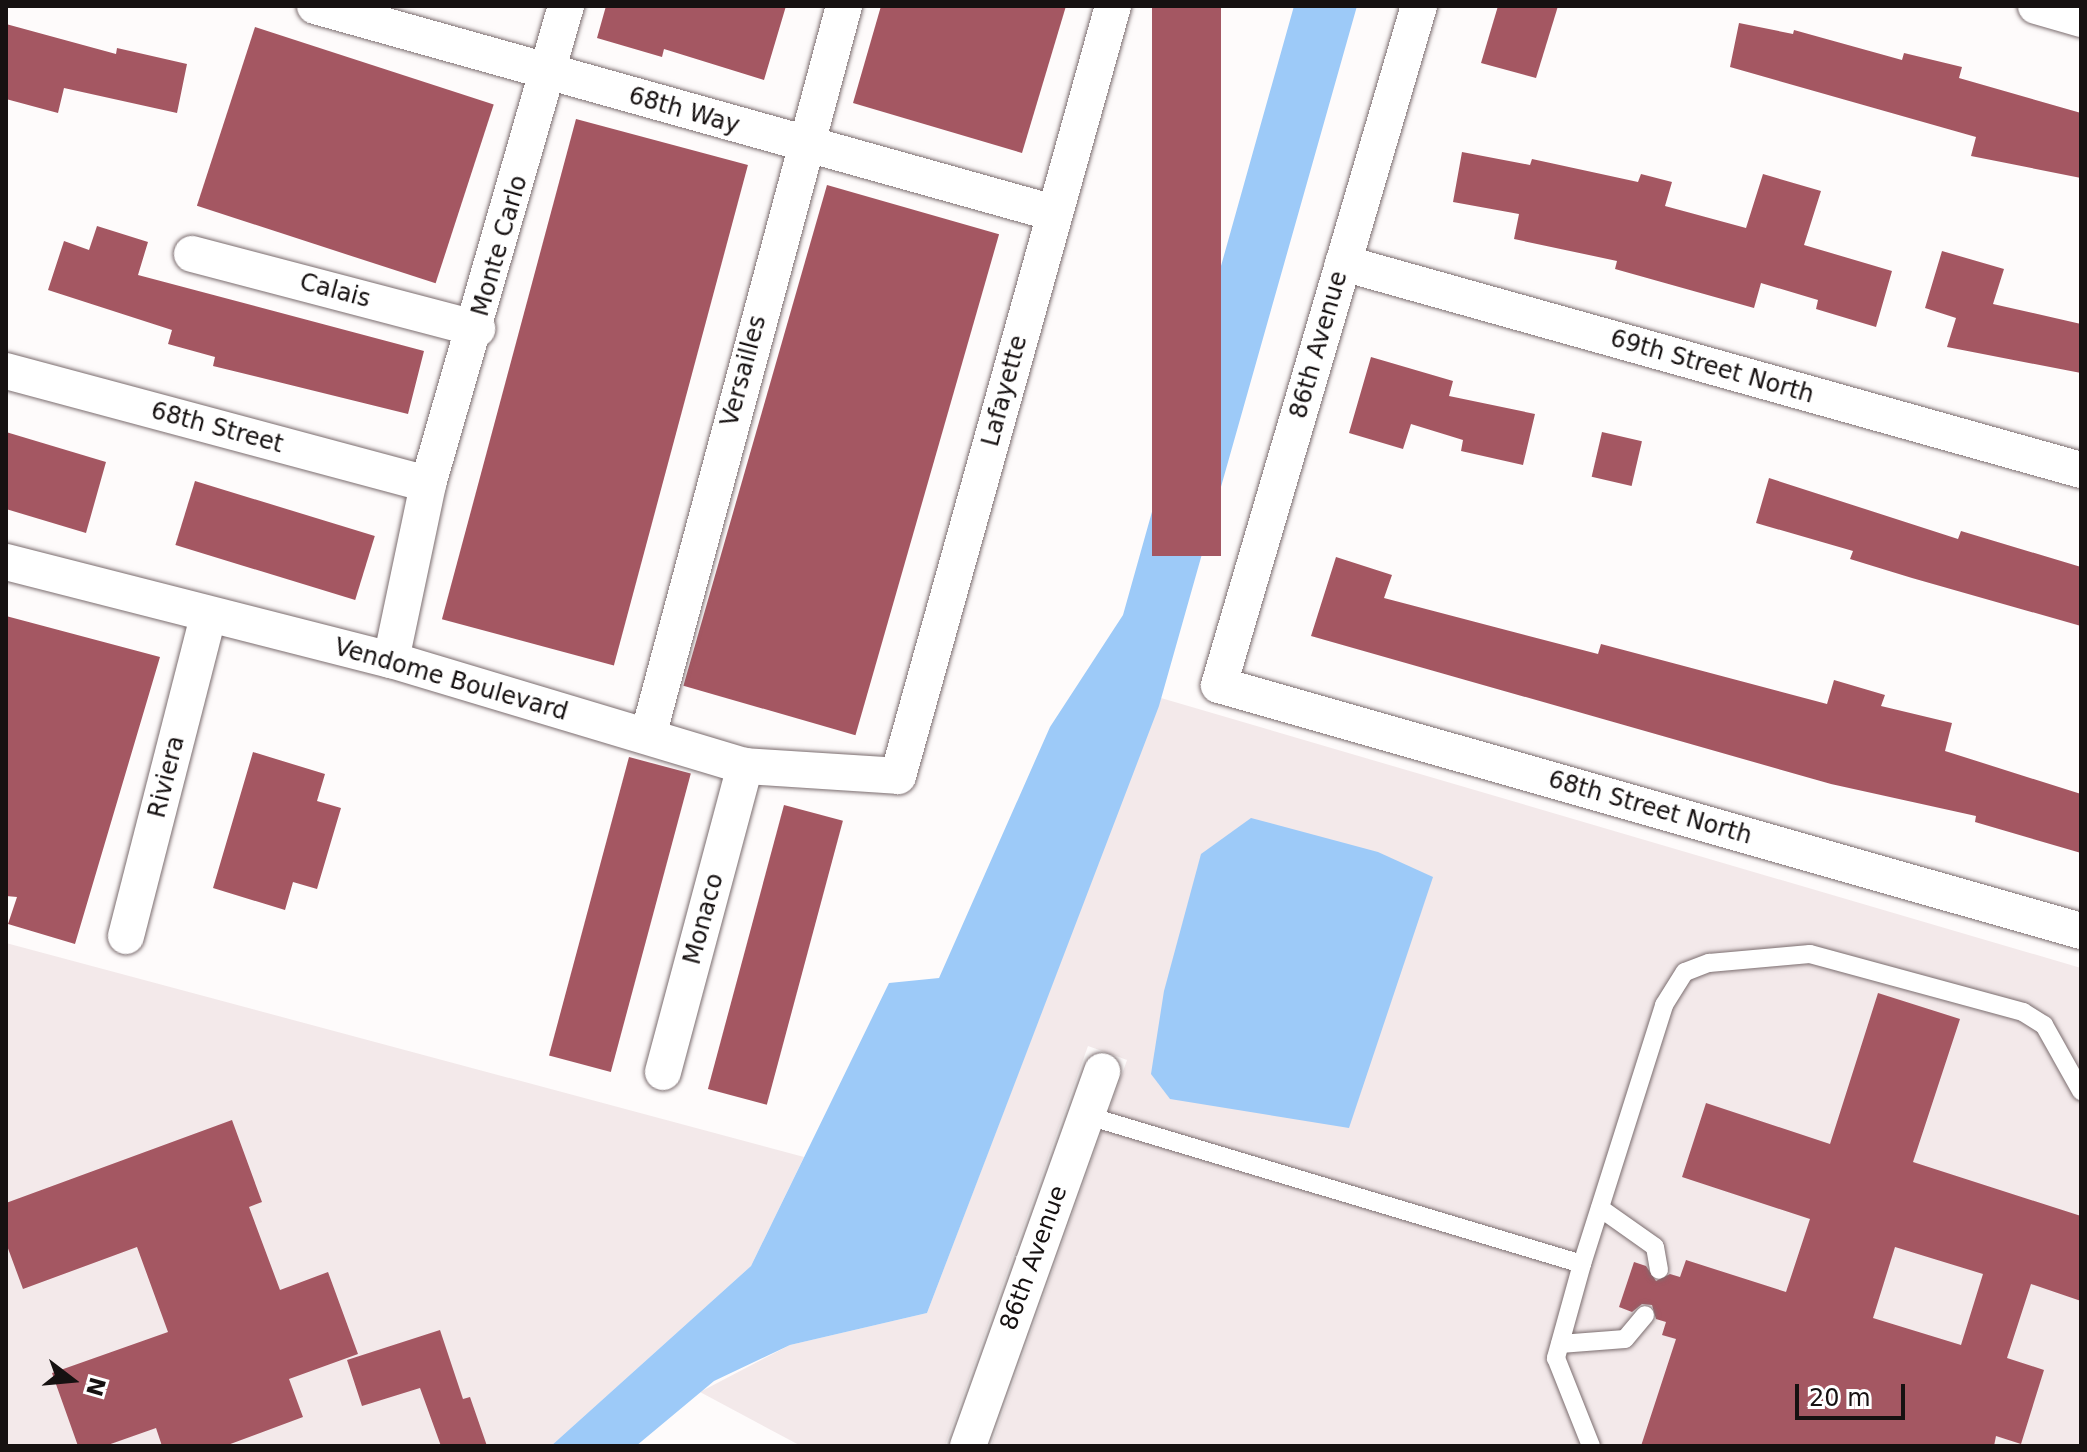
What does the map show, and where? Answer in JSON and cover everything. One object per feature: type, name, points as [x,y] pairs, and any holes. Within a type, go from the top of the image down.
[{"type":"street","name":"68th Way","points":[[315,6],[1054,213]]},
{"type":"street","name":"Monte Carlo","points":[[428,484],[477,329],[566,6]]},
{"type":"street","name":"Versailles","points":[[648,736],[804,145],[844,6]]},
{"type":"street","name":"Lafayette","points":[[898,776],[1113,6]]},
{"type":"street","name":"86th Avenue","points":[[1219,685],[1419,6]]},
{"type":"street","points":[[2036,6],[2081,19]]},
{"type":"street","name":"Calais","points":[[192,254],[477,329]]},
{"type":"street","name":"69th Street North","points":[[1343,263],[2081,470]]},
{"type":"street","name":"68th Street","points":[[6,371],[428,484]]},
{"type":"street","points":[[391,660],[428,484]]},
{"type":"street","name":"Vendome Boulevard","points":[[6,562],[208,617],[391,660],[745,766],[898,776]]},
{"type":"street","name":"Riviera","points":[[126,936],[208,617]]},
{"type":"street","name":"68th Street North","points":[[1219,685],[2081,931]]},
{"type":"street","name":"Monaco","points":[[663,1072],[745,766]]},
{"type":"street","name":"86th Avenue","points":[[968,1446],[1102,1071]]},
{"type":"lane","points":[[1591,1446],[1556,1358],[1582,1264],[1664,1005],[1685,972],[1709,963],[1810,954],[2023,1012],[2044,1025],[2081,1091]]},
{"type":"lane","points":[[1085,1115],[1582,1264]]},
{"type":"lane","points":[[1600,1208],[1655,1247],[1659,1270]]},
{"type":"lane","points":[[1560,1344],[1625,1339],[1645,1315]]},
{"type":"shaded area","points":[[1161,698],[2081,968],[2081,1446],[991,1446],[1127,1060],[1088,1046],[945,1446],[801,1446],[700,1392],[790,1345],[927,1313]]},
{"type":"shaded area","points":[[6,943],[804,1157],[751,1266],[551,1446],[6,1446]]},
{"type":"water","points":[[1294,6],[1357,6],[1159,706],[927,1313],[790,1345],[714,1381],[636,1446],[551,1446],[751,1266],[889,983],[939,978],[1050,727],[1123,615]]},
{"type":"water","points":[[1251,818],[1378,852],[1433,877],[1349,1128],[1170,1099],[1151,1074],[1164,991],[1201,854]]},
{"type":"building","points":[[606,6],[786,6],[764,80],[664,49],[662,57],[597,38]]},
{"type":"building","points":[[881,6],[1066,6],[1022,153],[853,103]]},
{"type":"building","points":[[1152,6],[1221,6],[1221,556],[1152,556]]},
{"type":"building","points":[[1498,6],[1558,6],[1536,78],[1481,63]]},
{"type":"building","points":[[1739,23],[1793,34],[1794,30],[1902,60],[1904,53],[1962,67],[1959,78],[2081,113],[2081,178],[1971,156],[1976,137],[1730,67]]},
{"type":"building","points":[[6,24],[116,54],[117,48],[187,64],[177,113],[64,88],[58,113],[6,99]]},
{"type":"building","points":[[255,27],[494,105],[436,283],[197,206]]},
{"type":"building","points":[[576,119],[748,165],[614,665],[442,619]]},
{"type":"building","points":[[1462,152],[1530,165],[1532,159],[1638,182],[1641,174],[1672,182],[1665,206],[1746,228],[1763,174],[1821,191],[1804,245],[1892,271],[1876,327],[1816,309],[1818,300],[1761,283],[1754,308],[1615,269],[1617,261],[1514,239],[1519,214],[1453,202]]},
{"type":"building","points":[[827,185],[999,234],[855,735],[683,686]]},
{"type":"building","points":[[97,226],[148,242],[138,275],[424,351],[408,414],[213,366],[215,357],[168,344],[172,330],[48,290],[64,241],[89,250]]},
{"type":"building","points":[[1942,251],[2004,269],[1993,304],[2081,324],[2081,373],[1947,347],[1956,318],[1925,308]]},
{"type":"building","points":[[1371,357],[1453,381],[1449,396],[1535,414],[1523,465],[1461,451],[1463,440],[1411,424],[1403,449],[1349,433]]},
{"type":"building","points":[[6,432],[106,462],[86,533],[6,509]]},
{"type":"building","points":[[1602,432],[1642,441],[1632,486],[1592,477]]},
{"type":"building","points":[[1769,478],[1958,539],[1961,531],[2081,567],[2081,626],[1850,559],[1853,551],[1756,523]]},
{"type":"building","points":[[195,481],[375,536],[355,600],[175,545]]},
{"type":"building","points":[[1336,557],[1392,575],[1384,598],[1598,654],[1601,644],[1827,704],[1834,680],[1885,695],[1881,706],[1952,723],[1945,751],[2081,794],[2081,853],[1975,822],[1976,816],[1831,784],[1311,636]]},
{"type":"building","points":[[6,616],[160,657],[75,944],[8,924],[17,897],[6,896]]},
{"type":"building","points":[[253,752],[325,774],[317,801],[341,808],[317,889],[293,882],[285,910],[213,888]]},
{"type":"building","points":[[629,757],[691,774],[611,1072],[549,1055]]},
{"type":"building","points":[[784,805],[843,821],[767,1105],[708,1089]]},
{"type":"building","points":[[1878,993],[1960,1019],[1913,1162],[2081,1216],[2081,1301],[2031,1284],[2007,1358],[2044,1370],[2021,1444],[1996,1436],[1994,1446],[1641,1446],[1676,1339],[1662,1335],[1666,1322],[1656,1319],[1652,1305],[1642,1304],[1632,1312],[1619,1307],[1634,1262],[1646,1266],[1656,1281],[1670,1274],[1680,1277],[1686,1260],[1786,1292],[1810,1219],[1682,1177],[1706,1103],[1830,1144]],"holes":[[[1895,1247],[1983,1274],[1961,1345],[1873,1318]]]},
{"type":"building","points":[[232,1120],[262,1202],[249,1207],[280,1290],[328,1272],[358,1354],[289,1379],[303,1417],[225,1446],[162,1446],[156,1428],[105,1446],[78,1446],[52,1373],[168,1332],[137,1247],[23,1289],[6,1243],[6,1203]]},
{"type":"building","points":[[440,1330],[463,1399],[470,1397],[487,1446],[441,1446],[420,1388],[362,1406],[347,1360]]}]
